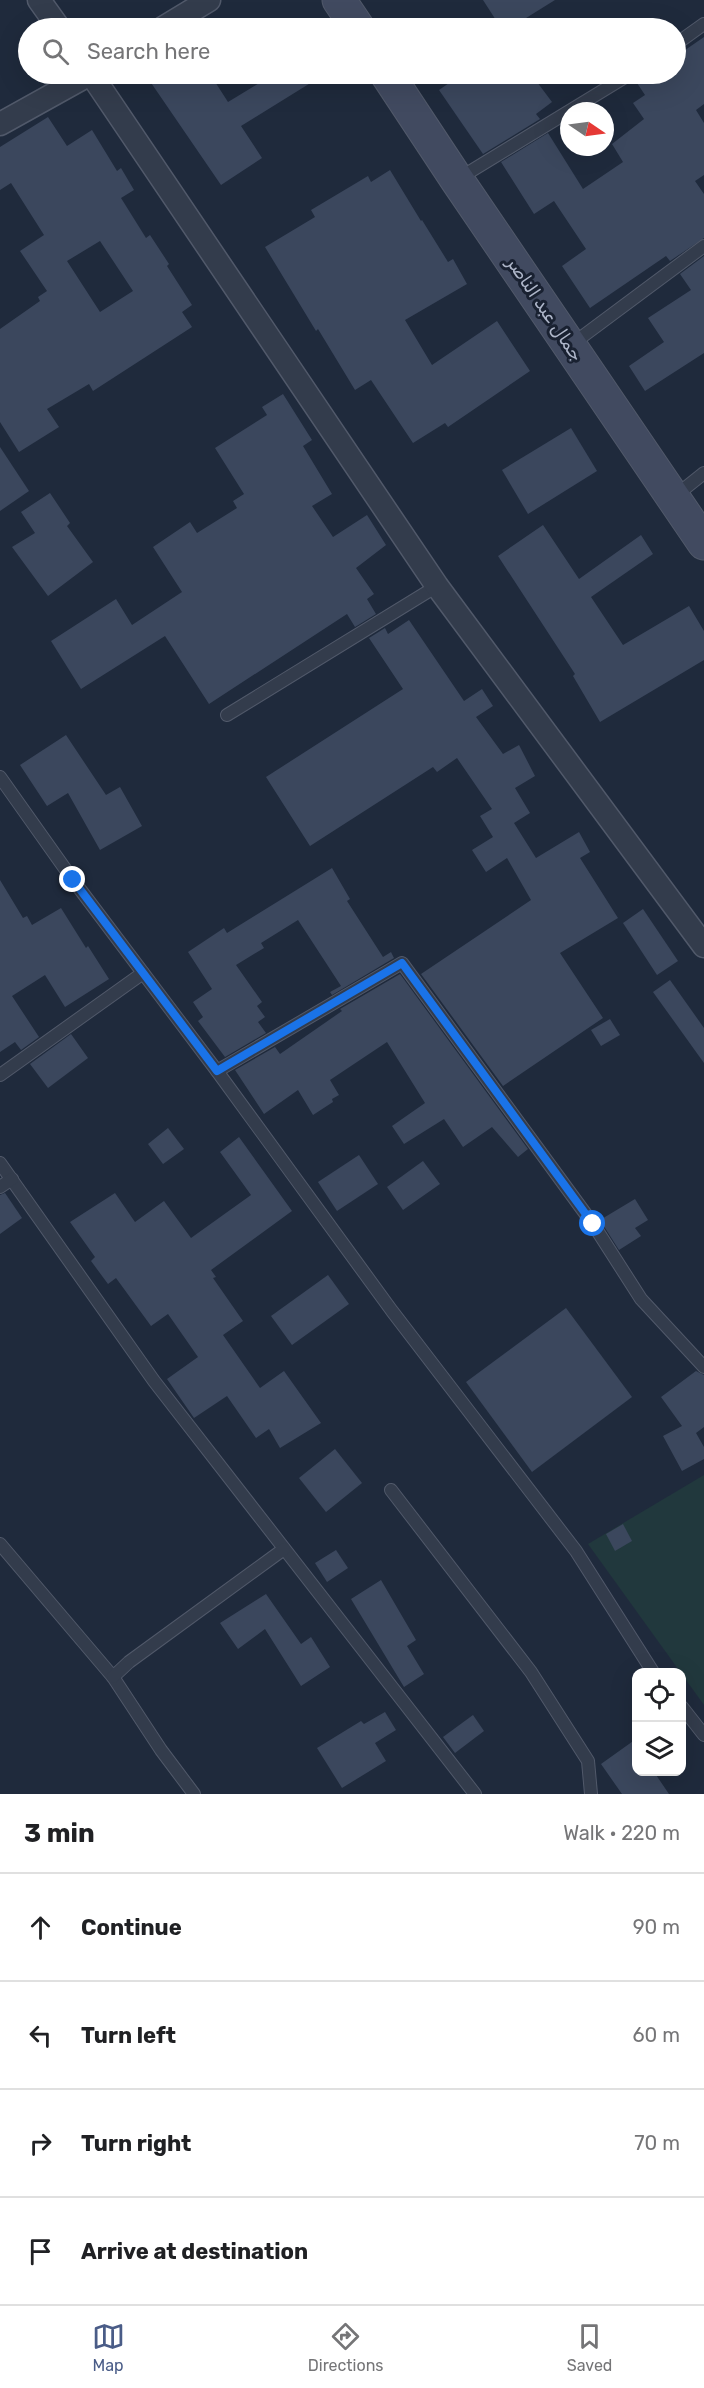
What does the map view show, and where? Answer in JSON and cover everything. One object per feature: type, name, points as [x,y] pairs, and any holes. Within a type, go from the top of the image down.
[{"type":"main road","points":[[339,0],[351,18]]},
{"type":"main road","name":"جمال عبد الناصر","points":[[394,84],[704,543]]},
{"type":"street","points":[[39,0],[52,18]]},
{"type":"street","points":[[179,18],[209,0]]},
{"type":"street","points":[[0,124],[73,84]]},
{"type":"street","points":[[98,84],[437,586],[704,946]]},
{"type":"lane","points":[[686,36],[704,24]]},
{"type":"lane","points":[[457,180],[614,84]]},
{"type":"lane","points":[[570,346],[704,246]]},
{"type":"lane","points":[[673,498],[704,473]]},
{"type":"lane","points":[[227,715],[437,586]]},
{"type":"lane","points":[[0,777],[392,1311],[576,1551],[650,1668]]},
{"type":"lane","points":[[217,1071],[402,963],[593,1224],[641,1299],[704,1367]]},
{"type":"lane","points":[[0,1075],[143,974]]},
{"type":"lane","points":[[0,1162],[154,1381],[475,1794]]},
{"type":"lane","points":[[0,1187],[12,1179]]},
{"type":"lane","points":[[391,1490],[531,1672],[588,1761],[591,1794]]},
{"type":"lane","points":[[0,1544],[113,1677],[161,1750],[194,1794]]},
{"type":"lane","points":[[113,1677],[129,1662],[284,1549]]},
{"type":"lane","points":[[686,1713],[704,1735]]},
{"type":"green space","points":[[704,1475],[704,1705],[686,1680],[686,1668],[677,1668],[588,1544]]},
{"type":"building","points":[[483,0],[555,0],[526,18],[495,18]]},
{"type":"building","points":[[704,37],[704,104],[696,110],[704,123],[704,175],[695,181],[704,194],[704,238],[670,261],[666,256],[590,308],[562,266],[586,249],[554,201],[534,214],[501,162],[548,133],[560,156],[562,156],[583,189],[623,162],[614,147],[614,142],[644,119],[633,103],[645,95],[638,84],[686,84],[686,49]]},
{"type":"building","points":[[152,84],[216,84],[228,102],[258,84],[309,84],[241,126],[262,158],[221,185]]},
{"type":"building","points":[[448,84],[538,84],[552,102],[536,114],[540,119],[483,154],[439,90]]},
{"type":"building","points":[[48,117],[67,146],[92,130],[117,171],[121,168],[134,190],[121,198],[146,238],[150,235],[192,305],[182,312],[192,327],[93,391],[89,384],[47,409],[59,427],[19,452],[0,422],[0,329],[40,301],[38,297],[47,291],[20,251],[44,235],[11,183],[0,190],[0,147]],"holes":[[[100,241],[133,291],[100,312],[67,261]]]},
{"type":"building","points":[[390,170],[448,262],[453,259],[467,284],[405,320],[432,365],[497,321],[530,371],[448,427],[445,423],[413,443],[371,380],[355,390],[265,247],[315,217],[311,210],[368,176],[371,182]]},
{"type":"building","points":[[704,256],[704,353],[645,391],[629,366],[664,342],[648,318],[691,290],[680,274]]},
{"type":"building","points":[[283,394],[312,440],[303,446],[332,494],[312,506],[333,537],[367,515],[386,545],[356,568],[374,594],[367,599],[376,614],[355,627],[347,614],[209,704],[165,636],[81,689],[51,641],[116,599],[132,625],[182,592],[153,547],[190,522],[197,533],[237,508],[233,501],[244,494],[215,448],[267,415],[262,407]]},
{"type":"building","points":[[571,428],[597,471],[528,514],[502,470]]},
{"type":"building","points":[[0,447],[29,491],[0,511]]},
{"type":"building","points":[[50,493],[70,523],[67,526],[93,562],[48,596],[12,547],[35,533],[21,512]]},
{"type":"building","points":[[543,525],[579,579],[641,535],[653,554],[591,597],[623,645],[689,606],[704,631],[704,660],[600,722],[573,676],[575,674],[498,556]]},
{"type":"building","points":[[409,620],[464,701],[482,689],[493,706],[476,717],[503,754],[519,745],[535,776],[515,788],[530,813],[514,823],[536,858],[579,832],[590,852],[580,858],[618,918],[560,953],[603,1018],[503,1086],[421,974],[531,900],[507,858],[486,872],[472,850],[493,837],[480,816],[492,809],[457,758],[437,772],[433,767],[310,846],[266,777],[403,689],[369,638],[385,628],[388,634]]},
{"type":"building","points":[[66,735],[106,795],[120,787],[142,826],[100,850],[68,793],[47,806],[20,765]]},
{"type":"building","points":[[332,868],[350,899],[347,901],[383,957],[391,952],[394,958],[332,995],[330,992],[341,986],[298,920],[261,943],[264,948],[236,965],[262,1002],[257,1006],[265,1017],[258,1022],[266,1033],[225,1057],[198,1021],[203,1017],[193,1002],[212,989],[188,952],[224,928],[227,933]]},
{"type":"building","points":[[0,880],[23,918],[27,916],[32,925],[61,908],[109,979],[65,1007],[45,975],[12,996],[39,1037],[21,1050],[15,1042],[0,1052]]},
{"type":"building","points":[[643,909],[678,961],[657,975],[623,923]]},
{"type":"building","points":[[400,974],[528,1149],[518,1157],[492,1127],[463,1147],[444,1119],[404,1144],[392,1126],[425,1103],[387,1042],[330,1080],[339,1095],[332,1099],[333,1102],[313,1115],[298,1090],[264,1114],[235,1070],[275,1047],[280,1054],[342,1011],[340,1009]]},
{"type":"building","points":[[670,980],[704,1028],[704,1063],[653,992]]},
{"type":"building","points":[[610,1019],[620,1035],[601,1046],[591,1030]]},
{"type":"building","points":[[71,1034],[88,1058],[48,1088],[30,1064]]},
{"type":"building","points":[[168,1128],[184,1149],[163,1164],[148,1144]]},
{"type":"building","points":[[239,1137],[292,1211],[211,1270],[216,1277],[213,1278],[243,1321],[223,1335],[260,1388],[284,1371],[321,1423],[280,1448],[269,1429],[256,1438],[227,1396],[194,1418],[167,1379],[198,1357],[168,1314],[151,1326],[116,1278],[108,1284],[91,1261],[95,1257],[70,1222],[115,1193],[135,1222],[164,1201],[191,1238],[251,1195],[220,1152]]},
{"type":"building","points":[[359,1155],[378,1184],[337,1211],[318,1182]]},
{"type":"building","points":[[423,1161],[440,1184],[403,1210],[387,1187]]},
{"type":"building","points":[[5,1193],[22,1218],[0,1234],[0,1195]]},
{"type":"building","points":[[635,1199],[648,1220],[635,1228],[641,1236],[619,1250],[600,1220]]},
{"type":"building","points":[[328,1275],[349,1304],[292,1345],[271,1316]]},
{"type":"building","points":[[566,1308],[632,1397],[532,1472],[466,1382]]},
{"type":"building","points":[[696,1371],[704,1375],[704,1427],[696,1433],[704,1447],[704,1459],[682,1471],[663,1436],[682,1426],[661,1397]]},
{"type":"building","points":[[335,1449],[362,1483],[326,1512],[299,1478]]},
{"type":"building","points":[[623,1524],[632,1541],[615,1551],[606,1534]]},
{"type":"building","points":[[336,1550],[348,1568],[327,1582],[315,1563]]},
{"type":"building","points":[[381,1580],[416,1640],[407,1646],[424,1674],[404,1687],[351,1599]]},
{"type":"building","points":[[266,1594],[301,1644],[311,1637],[330,1667],[301,1686],[265,1629],[238,1649],[220,1623]]},
{"type":"building","points":[[385,1712],[396,1730],[375,1743],[386,1761],[342,1788],[317,1748],[361,1721],[364,1724]]},
{"type":"building","points":[[473,1715],[484,1731],[455,1753],[443,1737]]},
{"type":"building","points":[[632,1742],[632,1776],[657,1776],[669,1794],[622,1794],[601,1764]]},
{"type":"route","points":[[73,880],[217,1071],[402,963],[593,1224]]}]
